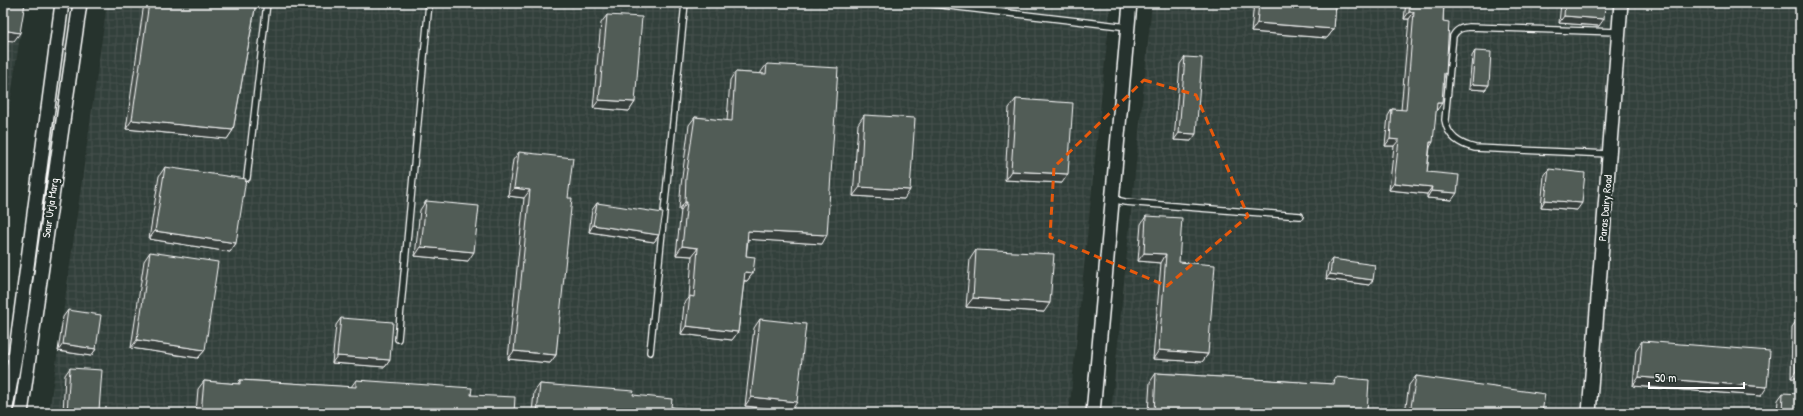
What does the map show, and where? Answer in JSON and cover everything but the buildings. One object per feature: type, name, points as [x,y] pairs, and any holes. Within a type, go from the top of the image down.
[{"type":"street","name":"Saur Urja Marg","points":[[5,413],[9,356],[62,3]]},
{"type":"street","name":"Saur Urja Marg","points":[[21,413],[80,3]]},
{"type":"street","points":[[1093,413],[1130,3]]},
{"type":"street","name":"Paras Dairy Road","points":[[1589,413],[1621,3]]},
{"type":"lane","points":[[246,178],[267,3]]},
{"type":"lane","points":[[398,339],[429,3]]},
{"type":"lane","points":[[650,352],[685,3]]},
{"type":"lane","points":[[924,3],[957,5],[1128,27]]},
{"type":"lane","points":[[1610,154],[1475,148],[1456,141],[1447,128],[1445,120],[1453,36],[1456,31],[1461,28],[1469,27],[1618,32]]},
{"type":"lane","points":[[1112,199],[1126,202],[1300,216]]},
{"type":"highlighted area","points":[[1144,80],[1196,95],[1248,216],[1167,286],[1050,237],[1054,167]]},
{"type":"shaded area","points":[[3,3],[25,3],[3,149]]},
{"type":"shaded area","points":[[107,3],[1111,3],[1069,413],[49,413]]},
{"type":"shaded area","points":[[1152,3],[1800,3],[1800,413],[1111,413]]}]
